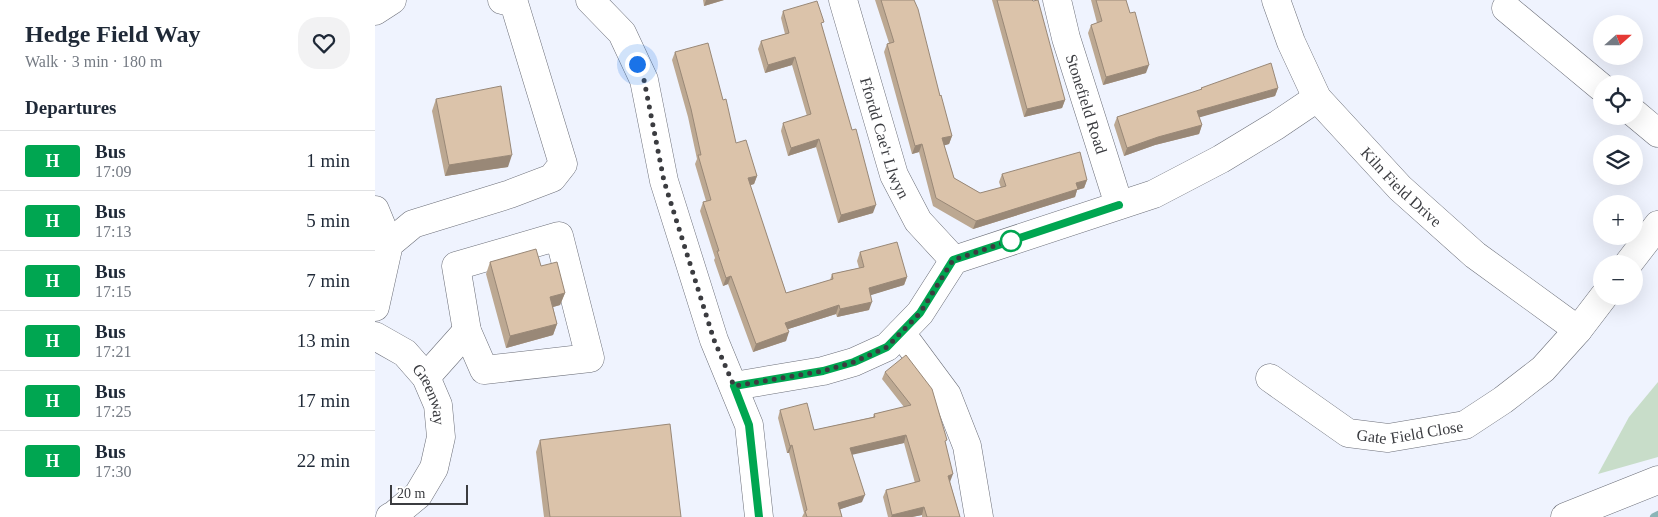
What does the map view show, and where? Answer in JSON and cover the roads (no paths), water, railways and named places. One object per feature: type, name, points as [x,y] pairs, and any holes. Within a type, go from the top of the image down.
[{"type":"street","points":[[375,11],[392,0]]},
{"type":"street","points":[[389,244],[413,224],[510,194],[552,178],[563,164],[514,3],[502,0]]},
{"type":"street","points":[[590,0],[622,33],[644,80],[664,181],[714,340],[749,425],[759,517]]},
{"type":"street","name":"Ffordd Cae'r Llwyn","points":[[843,0],[894,175],[918,221],[953,260]]},
{"type":"street","name":"Stonefield Road","points":[[1057,0],[1066,38],[1119,205]]},
{"type":"street","name":"Kiln Field Drive","points":[[1276,0],[1291,42],[1317,98],[1400,188],[1475,255],[1579,330]]},
{"type":"street","points":[[1506,8],[1593,80]]},
{"type":"street","points":[[734,386],[823,371],[854,362],[887,347],[920,313],[953,260],[1154,194],[1221,158],[1317,98]]},
{"type":"street","points":[[1643,120],[1658,133]]},
{"type":"street","points":[[375,210],[389,244],[375,307]]},
{"type":"street","points":[[1635,255],[1658,224]]},
{"type":"street","points":[[559,236],[590,358],[484,370],[467,331],[456,266],[559,236]]},
{"type":"street","name":"Gate Field Close","points":[[1270,378],[1348,432],[1388,438],[1465,424],[1503,400],[1543,369],[1579,330],[1597,305]]},
{"type":"street","points":[[425,377],[467,331]]},
{"type":"street","points":[[901,333],[947,395],[967,446],[979,517]]},
{"type":"street","name":"Greenway","points":[[375,336],[405,353],[425,377],[438,406],[441,437],[434,468],[418,495],[390,517]]},
{"type":"street","points":[[1565,517],[1658,480]]},
{"type":"waterway","points":[[1654,517],[1658,515]]}]
